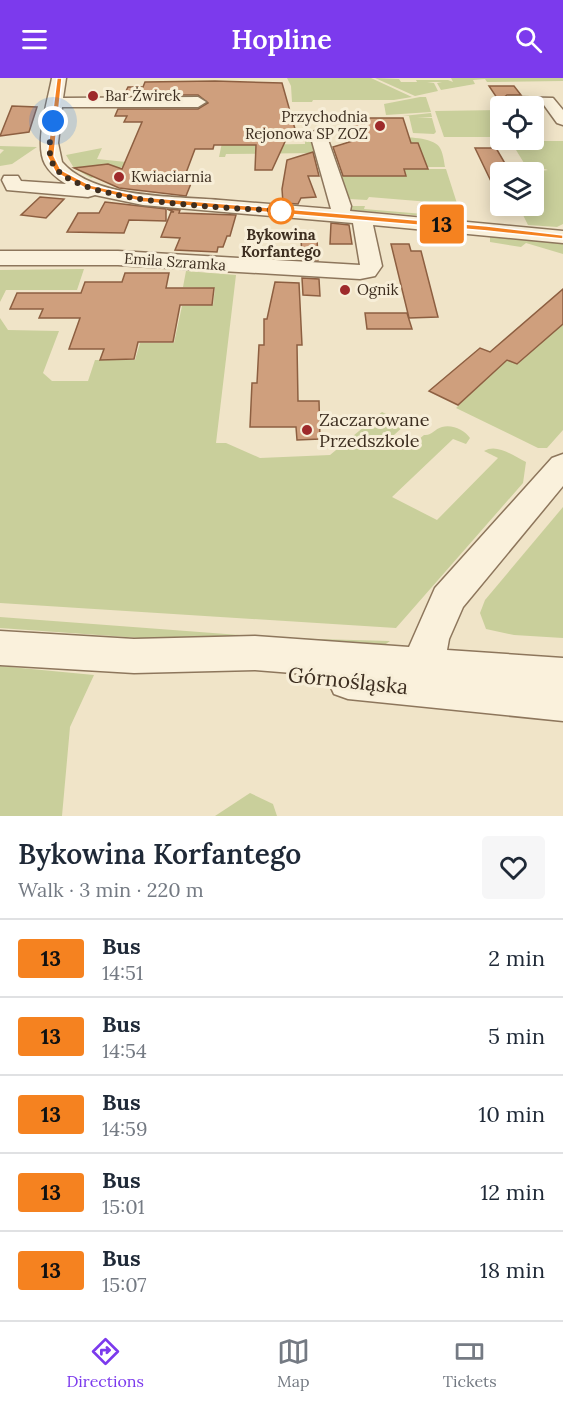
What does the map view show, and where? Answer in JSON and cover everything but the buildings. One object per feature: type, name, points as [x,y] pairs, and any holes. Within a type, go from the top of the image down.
[{"type":"street","points":[[59,78],[50,152],[53,164],[59,172],[88,187],[106,193]]},
{"type":"street","points":[[544,100],[548,100],[563,120]]},
{"type":"street","points":[[56,103],[198,102]]},
{"type":"street","points":[[318,134],[341,206],[340,216]]},
{"type":"street","points":[[6,180],[59,172]]},
{"type":"street","points":[[6,180],[23,187],[563,237]]},
{"type":"street","name":"Emila Szramka","points":[[0,258],[118,258],[360,272],[367,271],[371,266],[362,218]]},
{"type":"street","points":[[425,678],[432,632],[448,599],[563,465]]},
{"type":"street","name":"Górnośląska","points":[[0,648],[134,656],[177,663],[425,678],[563,676]]},
{"type":"street","name":"Górnośląska","points":[[425,678],[563,702]]},
{"type":"green space","points":[[287,78],[371,78],[412,97],[394,100],[292,102],[291,86]]},
{"type":"green space","points":[[375,78],[399,79],[401,82],[448,80],[453,82],[451,78],[563,78],[563,81],[487,82],[485,79],[473,80],[475,84],[441,90],[437,83],[442,82],[427,82],[434,83],[438,91],[415,96]]},
{"type":"green space","points":[[426,97],[431,112],[386,115],[384,104]]},
{"type":"green space","points":[[490,110],[490,137],[444,137],[435,111]]},
{"type":"green space","points":[[431,113],[432,117],[417,117],[432,118],[436,132],[434,134],[413,133],[409,116],[403,116]]},
{"type":"green space","points":[[224,133],[225,145],[305,144],[305,137],[313,136],[317,153],[226,154],[225,157],[219,157]]},
{"type":"green space","points":[[383,137],[430,141],[440,148],[445,167],[427,167],[418,143],[398,143]]},
{"type":"green space","points":[[544,141],[563,141],[563,224],[557,227],[528,225],[524,216],[544,216],[544,171],[548,170],[544,169],[544,162],[523,162],[516,150],[544,150]]},
{"type":"green space","points":[[0,146],[37,147],[12,164],[0,166],[0,154],[4,150],[0,149]]},
{"type":"green space","points":[[102,148],[97,159],[136,163],[119,168],[109,164],[80,167],[81,171],[95,177],[91,178],[74,168],[66,155]]},
{"type":"green space","points":[[404,169],[446,169],[462,219],[351,210],[352,206],[365,206],[364,209],[459,217],[454,204],[369,197],[367,200],[349,199],[341,176],[405,176]]},
{"type":"green space","points":[[490,234],[563,243],[563,254],[526,243],[521,247],[490,242]]},
{"type":"green space","points":[[84,269],[77,290],[6,290],[0,302],[0,270]]},
{"type":"green space","points":[[186,271],[236,275],[216,443],[226,443],[260,458],[330,455],[382,412],[406,424],[394,435],[413,444],[424,435],[442,427],[458,428],[470,438],[466,444],[453,439],[392,497],[437,520],[498,458],[484,451],[500,449],[526,462],[523,483],[396,628],[0,603],[0,318],[8,330],[59,331],[43,373],[52,381],[88,381],[95,360],[135,360],[140,343],[174,343],[182,306],[213,305],[215,288],[183,287]]},
{"type":"green space","points":[[563,323],[563,430],[547,448],[538,448],[456,408],[506,360],[518,364]]},
{"type":"green space","points":[[563,507],[563,638],[514,635],[486,629],[480,613],[485,600]]},
{"type":"green space","points":[[0,617],[281,638],[390,641],[383,646],[281,648],[0,628]]},
{"type":"green space","points":[[0,666],[94,675],[70,727],[62,816],[0,816]]},
{"type":"green space","points":[[250,793],[273,804],[277,816],[215,816]]},
{"type":"bus line","name":"13","points":[[59,78],[50,152],[53,164],[59,172],[75,181],[106,193],[143,199],[487,228],[563,237]]},
{"type":"place","name":"Bar Żwirek","points":[[93,96]]},
{"type":"place","name":"Przychodnia Rejonowa SP ZOZ","points":[[380,126]]},
{"type":"place","name":"Kwiaciarnia","points":[[119,177]]},
{"type":"place","name":"Bykowina Korfantego","points":[[281,211]]},
{"type":"place","name":"Ognik","points":[[345,290]]},
{"type":"place","name":"Zaczarowane Przedszkole","points":[[307,430]]},
{"type":"route","points":[[53,121],[50,152],[53,164],[59,172],[88,187],[134,198],[286,211],[281,211]]}]
